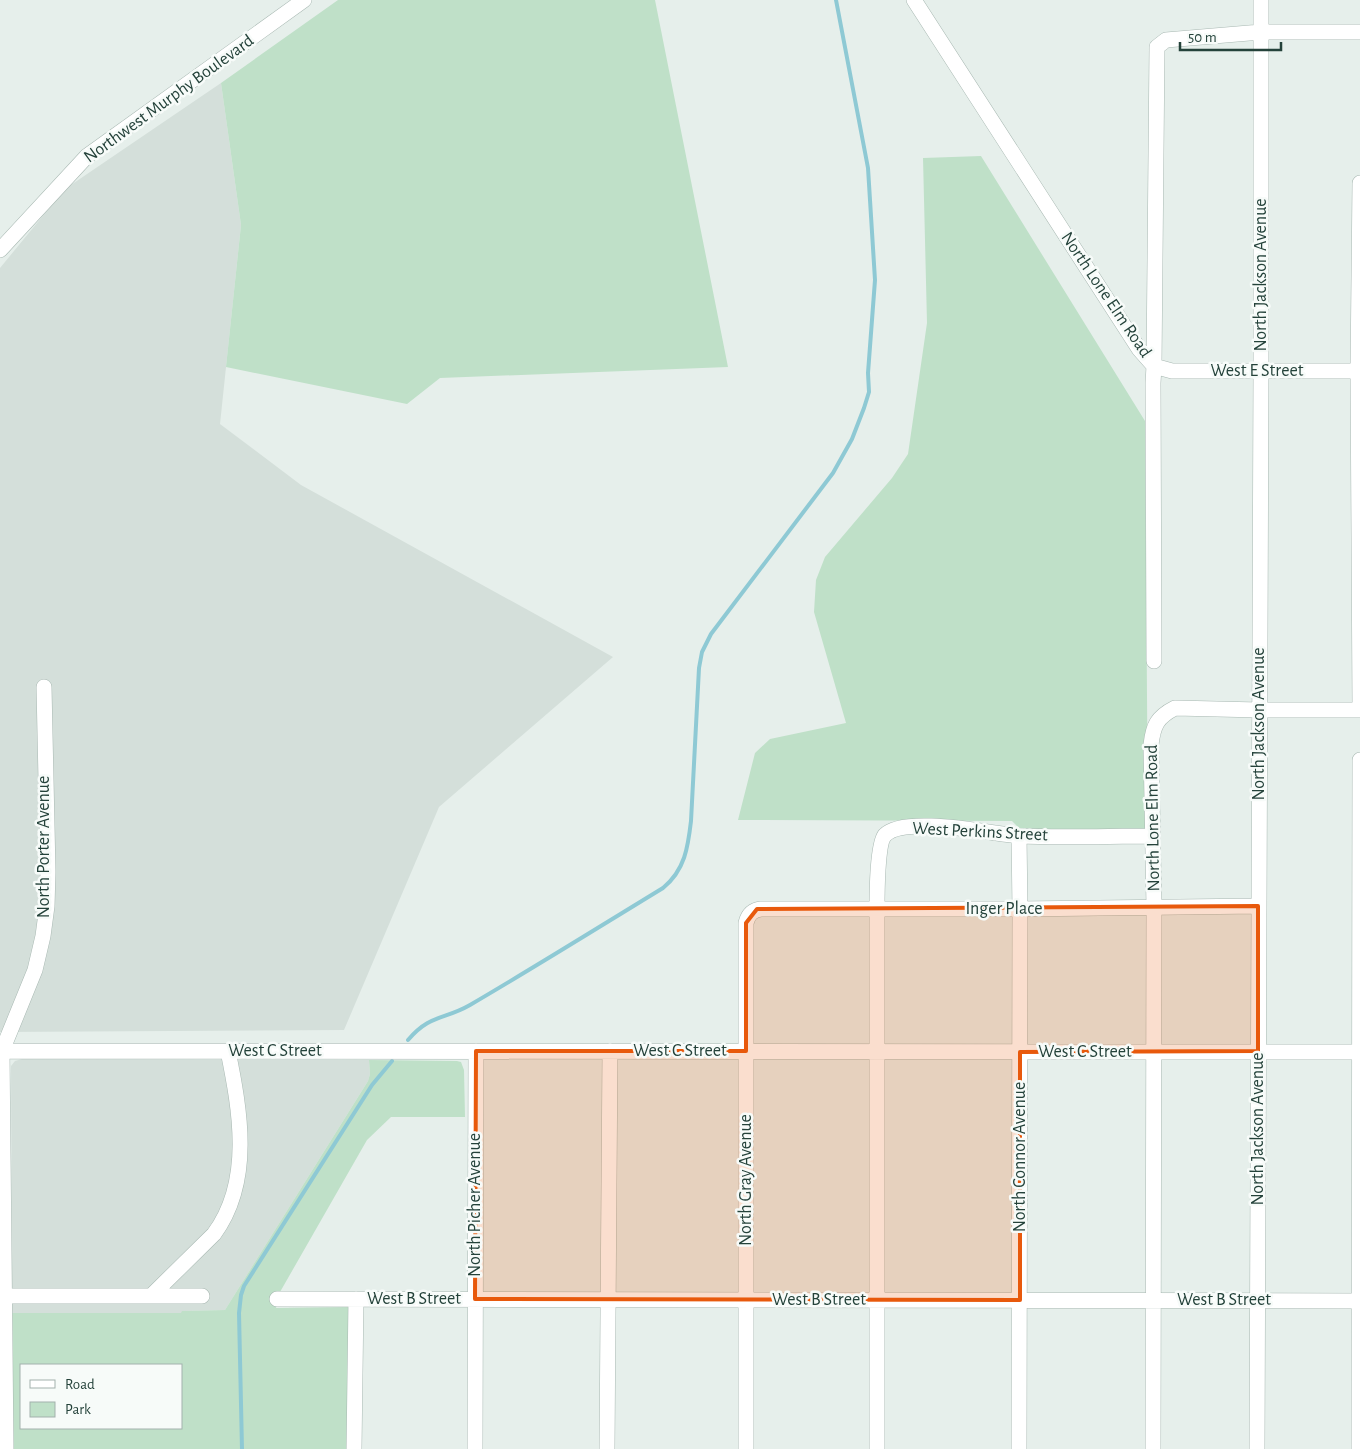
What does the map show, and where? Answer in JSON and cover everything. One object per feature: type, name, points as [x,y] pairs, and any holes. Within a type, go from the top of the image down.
[{"type":"street","name":"Northwest Murphy Boulevard","points":[[0,250],[87,156],[304,0]]},
{"type":"street","name":"North Lone Elm Road","points":[[914,0],[1138,349],[1154,366],[1152,383],[1154,661]]},
{"type":"street","name":"North Jackson Avenue","points":[[1257,1449],[1261,0]]},
{"type":"street","points":[[1154,366],[1157,47],[1166,40],[1261,32],[1360,32]]},
{"type":"street","points":[[1360,183],[1360,705]]},
{"type":"street","name":"West E Street","points":[[1154,366],[1172,371],[1359,371]]},
{"type":"street","name":"North Porter Avenue","points":[[6,1449],[1,1051],[35,970],[43,936],[47,906],[44,687]]},
{"type":"street","name":"North Lone Elm Road","points":[[1153,1449],[1154,907],[1151,745],[1153,729],[1159,719],[1175,708],[1259,710]]},
{"type":"street","points":[[1259,710],[1360,710]]},
{"type":"street","points":[[1359,1449],[1360,760]]},
{"type":"street","name":"West Perkins Street","points":[[876,909],[881,843],[883,837],[889,831],[922,826],[959,827],[1019,836],[1153,836]]},
{"type":"street","name":"North Connor Avenue","points":[[1019,836],[1019,1449]]},
{"type":"street","name":"Inger Place","points":[[751,913],[761,909],[1020,909],[1258,906]]},
{"type":"street","points":[[876,909],[877,1449]]},
{"type":"street","name":"North Gray Avenue","points":[[746,1449],[746,923],[747,917],[751,913]]},
{"type":"street","name":"West C Street","points":[[1,1051],[1360,1052]]},
{"type":"street","points":[[151,1296],[214,1234],[223,1223],[229,1208],[235,1188],[241,1145],[239,1107],[228,1051]]},
{"type":"street","name":"North Picher Avenue","points":[[475,1449],[476,1051]]},
{"type":"street","points":[[607,1449],[610,1051]]},
{"type":"street","points":[[3,1296],[202,1296]]},
{"type":"street","name":"West B Street","points":[[277,1299],[1360,1301]]},
{"type":"street","points":[[354,1449],[356,1299]]},
{"type":"highlighted area","points":[[1258,906],[1258,1051],[1020,1052],[1020,1300],[475,1299],[476,1051],[746,1051],[746,923],[757,909]]},
{"type":"shaded area","points":[[221,83],[241,225],[220,424],[301,485],[613,657],[439,807],[344,1030],[0,1032],[0,268],[65,189]]},
{"type":"shaded area","points":[[22,1059],[369,1060],[370,1074],[368,1081],[225,1310],[183,1311],[182,1313],[12,1313],[11,1066],[15,1061]]},
{"type":"green space","points":[[338,0],[655,0],[728,367],[440,378],[407,404],[226,367],[241,225],[221,83]]},
{"type":"green space","points":[[981,156],[1145,421],[1148,832],[1022,831],[1012,821],[738,820],[755,753],[770,739],[846,723],[814,612],[816,580],[825,557],[892,478],[908,454],[927,323],[923,158]]},
{"type":"green space","points":[[369,1060],[461,1062],[464,1070],[465,1117],[391,1117],[367,1140],[280,1292],[276,1308],[352,1307],[350,1449],[12,1449],[12,1313],[181,1313],[182,1311],[225,1310],[368,1081],[370,1074]]},
{"type":"waterway","points":[[408,1040],[430,1021],[470,1005],[663,888],[681,866],[687,849],[691,821],[699,668],[702,652],[711,634],[833,473],[852,439],[869,392],[868,373],[875,280],[868,168],[836,0]]},
{"type":"waterway","points":[[242,1449],[239,1313],[244,1286],[372,1085],[392,1061]]}]
